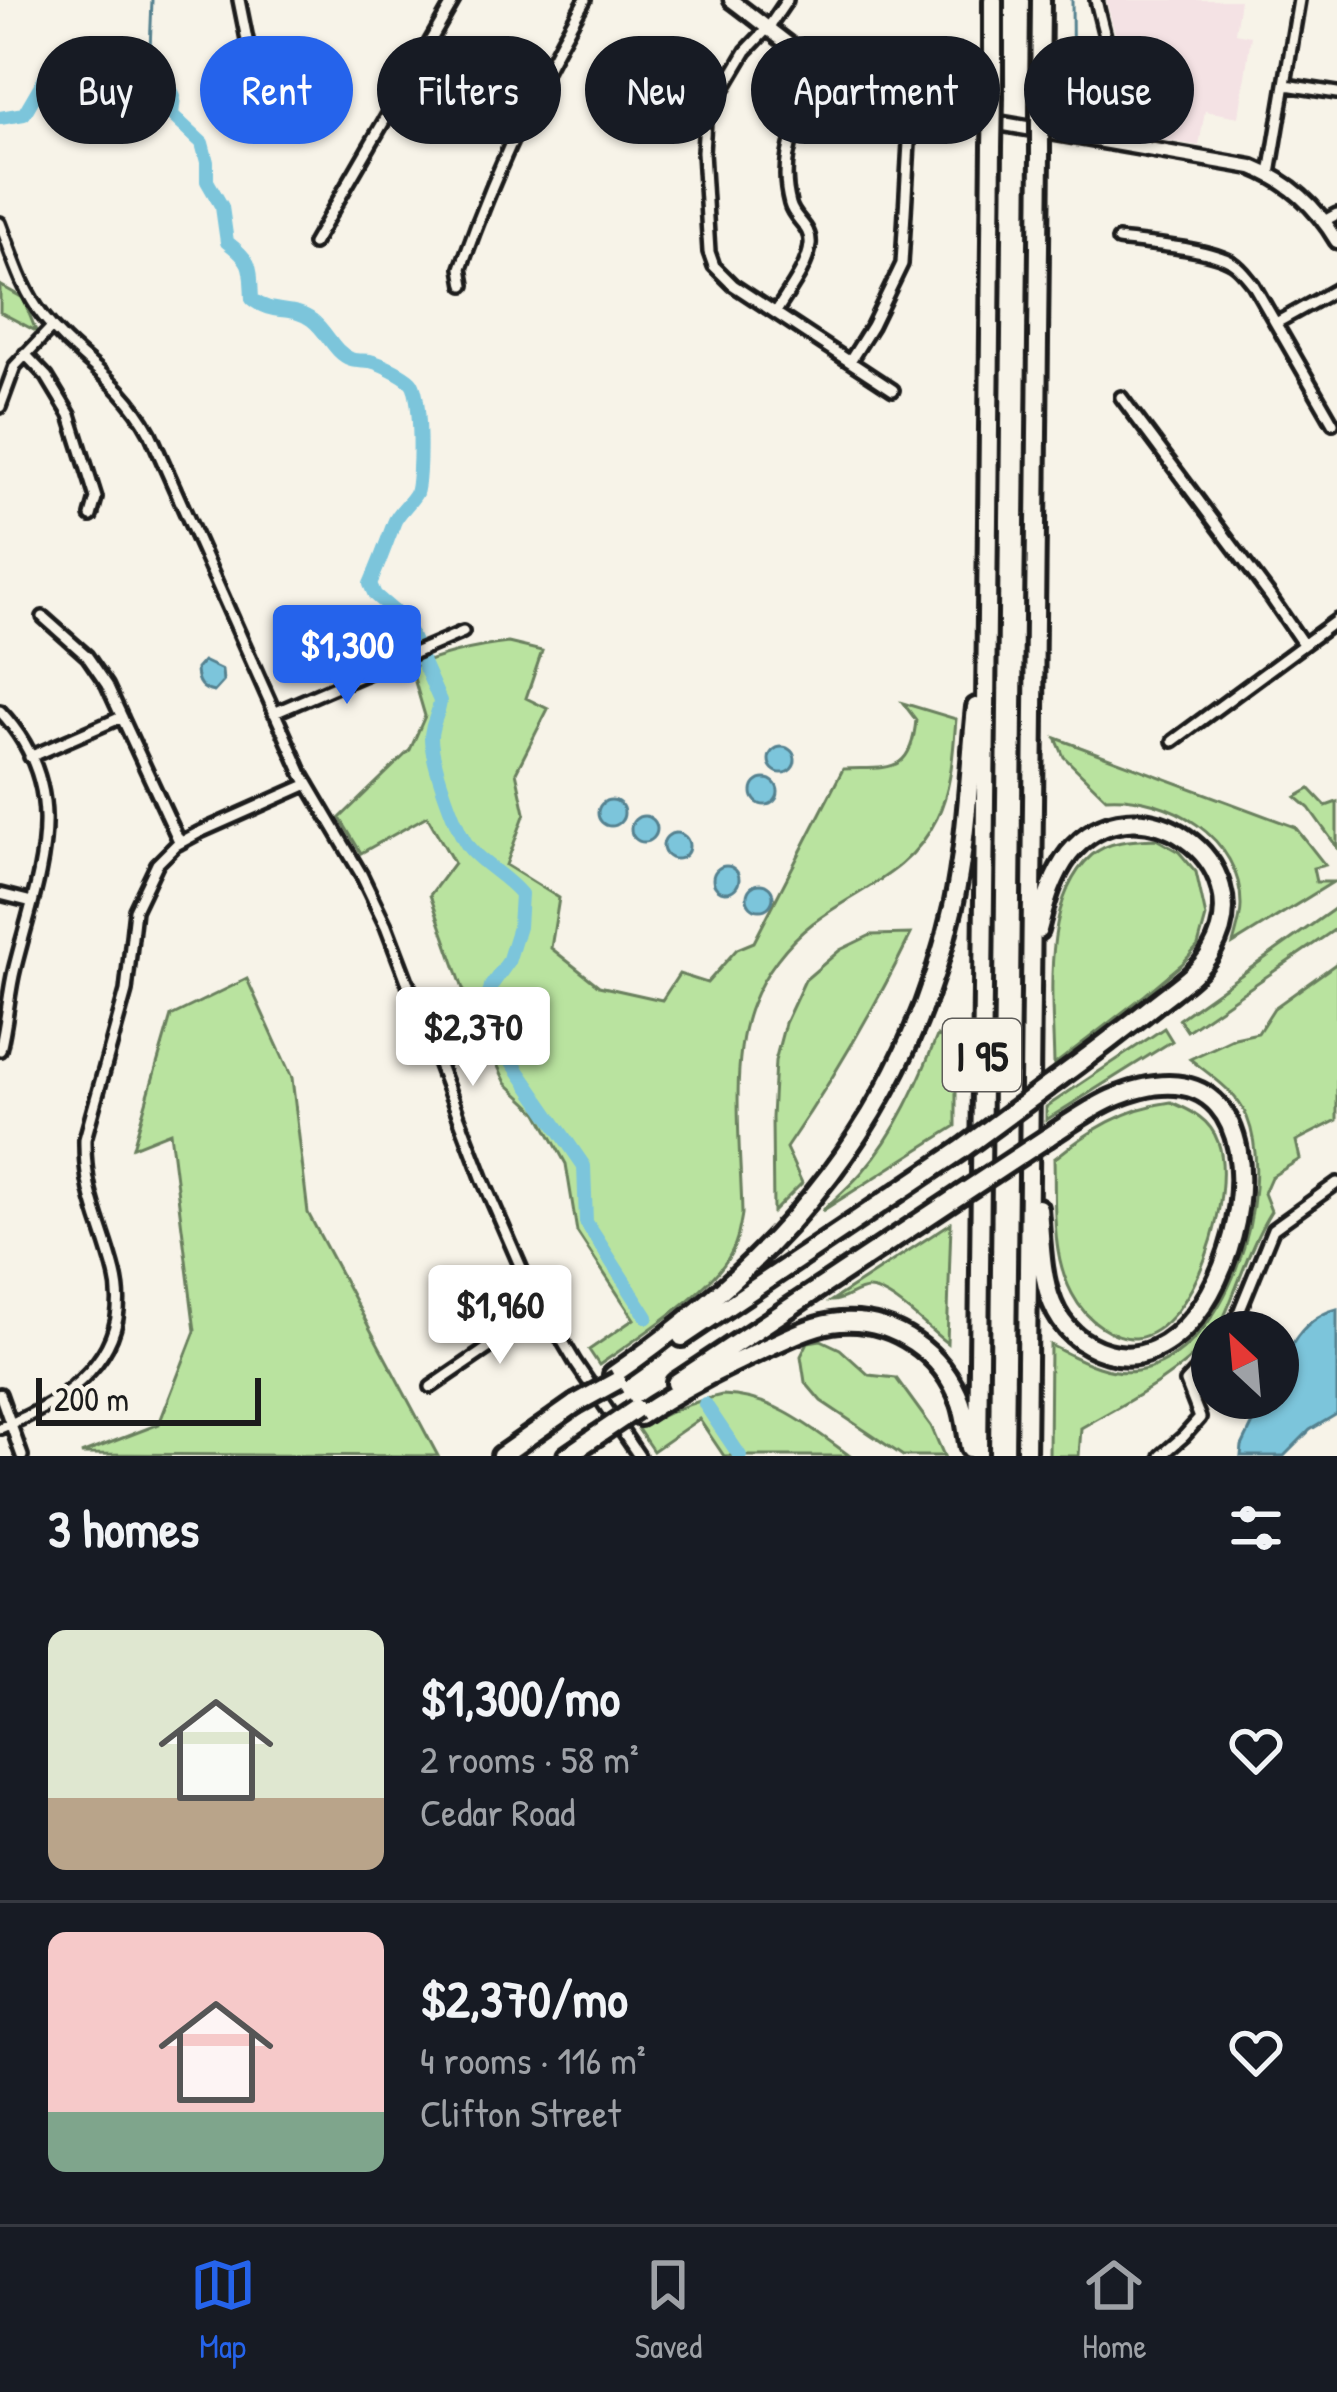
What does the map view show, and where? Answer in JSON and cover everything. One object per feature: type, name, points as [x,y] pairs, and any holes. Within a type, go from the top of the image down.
[{"type":"highway","name":"I 95","points":[[974,1456],[993,0]]},
{"type":"highway","name":"I 95","points":[[1026,1456],[1042,0]]},
{"type":"highway","points":[[615,1378],[713,1300],[773,1243],[843,1158],[886,1088],[930,987],[952,908],[986,653]]},
{"type":"highway","points":[[501,1456],[961,1150],[1184,981],[1214,947],[1222,917],[1213,868],[1186,838],[1158,825],[1128,823],[1100,830],[1076,847],[1059,871],[1031,955]]},
{"type":"highway","points":[[567,1456],[1048,1137],[1110,1100],[1162,1086],[1201,1094],[1217,1106],[1230,1121],[1241,1168],[1232,1237],[1208,1294],[1170,1342],[1145,1354],[1118,1355],[1087,1344],[1062,1322],[1046,1287],[1029,1153]]},
{"type":"highway","points":[[638,1412],[807,1330],[860,1322],[903,1335],[940,1364],[961,1404],[974,1456]]},
{"type":"highway","points":[[580,1456],[598,1439]]},
{"type":"main road","points":[[731,0],[780,36]]},
{"type":"main road","points":[[1122,144],[1232,162],[1270,174],[1331,218],[1337,241]]},
{"type":"street","points":[[239,0],[246,36]]},
{"type":"street","points":[[313,244],[454,0]]},
{"type":"street","points":[[464,286],[461,268],[516,132],[585,0]]},
{"type":"street","points":[[787,0],[746,51],[705,120],[709,252],[714,266],[733,285],[893,390]]},
{"type":"street","points":[[1096,0],[1105,36]]},
{"type":"street","points":[[1270,174],[1299,0]]},
{"type":"street","points":[[1286,85],[1337,93]]},
{"type":"street","points":[[776,312],[810,251],[810,235],[790,205],[790,144]]},
{"type":"street","points":[[850,362],[902,264],[909,144]]},
{"type":"street","points":[[0,223],[33,303],[52,327],[119,388],[142,419],[308,784],[375,902],[505,1234],[575,1362],[639,1456]]},
{"type":"street","points":[[1118,240],[1218,256],[1236,264],[1253,284],[1333,423]]},
{"type":"street","points":[[1276,323],[1337,289]]},
{"type":"street","points":[[0,407],[15,366],[52,327]]},
{"type":"street","points":[[25,354],[47,377],[70,415],[96,498],[91,516]]},
{"type":"street","points":[[1121,397],[1303,644]]},
{"type":"street","points":[[43,617],[86,656],[107,685],[181,843]]},
{"type":"street","points":[[1173,740],[1337,620]]},
{"type":"street","points":[[274,713],[463,632]]},
{"type":"street","points":[[0,711],[31,757],[47,823],[0,1050]]},
{"type":"street","points":[[31,757],[122,717]]},
{"type":"street","points":[[6,1426],[38,1413],[73,1390],[91,1373],[113,1328],[116,1278],[91,1202],[86,1138],[125,991],[136,910],[157,864],[181,843],[308,784]]},
{"type":"street","points":[[0,894],[32,902]]},
{"type":"street","points":[[1240,1311],[1273,1228],[1337,1183]]},
{"type":"street","points":[[431,1387],[544,1310]]},
{"type":"street","points":[[0,1394],[6,1426],[22,1456]]},
{"type":"street","points":[[1160,1456],[1198,1419]]},
{"type":"shaded area","points":[[1106,0],[1240,0],[1235,33],[1251,36],[1239,117],[1205,111],[1199,146],[1187,144],[1194,144],[1194,36],[1116,36]]},
{"type":"green space","points":[[0,285],[23,298],[36,331],[0,312]]},
{"type":"green space","points":[[508,643],[542,651],[526,698],[548,709],[516,772],[525,813],[506,865],[559,898],[551,948],[599,986],[662,1000],[679,974],[707,983],[737,949],[754,942],[843,769],[885,767],[903,759],[916,720],[903,703],[956,719],[946,794],[926,838],[898,867],[794,940],[757,992],[745,1027],[738,1079],[742,1214],[730,1254],[686,1302],[599,1365],[589,1350],[634,1319],[577,1232],[566,1164],[538,1113],[506,1083],[469,1006],[430,895],[454,863],[427,816],[361,853],[340,818],[410,750],[425,716],[411,668],[458,652]]},
{"type":"green space","points":[[1056,738],[1295,827],[1325,865],[1313,868],[1316,882],[1333,882],[1233,944],[1241,911],[1238,881],[1215,840],[1176,812],[1153,803],[1106,798],[1064,757]]},
{"type":"green space","points":[[1310,789],[1326,806],[1337,802],[1337,847],[1296,797]]},
{"type":"green space","points":[[1156,839],[1179,852],[1196,872],[1206,917],[1198,946],[1145,995],[1054,1065],[1053,954],[1064,898],[1075,874],[1099,850]]},
{"type":"green space","points":[[1337,907],[1337,928],[1187,1031],[1179,1019]]},
{"type":"green space","points":[[911,934],[853,1043],[786,1148],[802,1183],[773,1212],[775,1061],[785,1023],[805,980],[840,950],[871,935]]},
{"type":"green space","points":[[1337,963],[1337,1120],[1296,1141],[1300,1159],[1271,1177],[1264,1193],[1271,1211],[1226,1311],[1215,1311],[1237,1267],[1249,1227],[1255,1149],[1237,1100],[1190,1059],[1258,1033],[1274,1008]]},
{"type":"green space","points":[[247,979],[292,1078],[308,1213],[438,1456],[81,1454],[159,1424],[195,1331],[170,1132],[133,1147],[171,1016]]},
{"type":"green space","points":[[1164,1028],[1172,1041],[1046,1120],[1046,1107]]},
{"type":"green space","points":[[937,1036],[956,1042],[956,1126],[822,1211],[886,1140]]},
{"type":"green space","points":[[1171,1102],[1205,1122],[1218,1142],[1222,1164],[1216,1224],[1193,1286],[1177,1311],[1157,1330],[1127,1338],[1093,1320],[1067,1283],[1056,1239],[1054,1159],[1109,1122]]},
{"type":"green space","points":[[951,1223],[947,1343],[898,1302],[877,1291],[863,1290],[831,1301]]},
{"type":"green space","points":[[821,1340],[840,1349],[869,1375],[896,1378],[931,1426],[944,1456],[903,1456],[821,1401],[805,1382],[801,1356],[808,1342]]},
{"type":"green space","points":[[1191,1340],[1191,1358],[1167,1377],[1081,1428],[1079,1456],[1049,1456],[1050,1345],[1114,1371],[1137,1371],[1169,1359]]},
{"type":"green space","points":[[722,1395],[775,1407],[850,1456],[724,1456],[699,1419],[653,1451],[638,1429],[679,1408]]},
{"type":"water","points":[[203,661],[222,670],[223,682],[214,692],[198,681],[196,669]]},
{"type":"water","points":[[782,747],[792,750],[792,770],[782,773],[772,770],[769,760],[772,750]]},
{"type":"water","points":[[765,779],[775,782],[775,802],[765,805],[755,802],[752,792],[755,782]]},
{"type":"water","points":[[611,800],[621,803],[621,823],[611,826],[601,823],[598,813],[601,803]]},
{"type":"water","points":[[644,816],[654,819],[654,839],[644,842],[634,839],[631,829],[634,819]]},
{"type":"water","points":[[676,833],[686,836],[686,856],[676,859],[666,856],[663,846],[666,836]]},
{"type":"water","points":[[726,866],[736,869],[736,889],[726,892],[716,889],[713,879],[716,869]]},
{"type":"water","points":[[760,884],[770,887],[770,907],[760,910],[750,907],[747,897],[750,887]]},
{"type":"water","points":[[1337,1309],[1337,1414],[1310,1430],[1284,1456],[1241,1456],[1255,1419],[1299,1419],[1299,1335],[1323,1314]]},
{"type":"waterway","points":[[151,36],[152,0]]},
{"type":"waterway","points":[[1072,0],[1072,36]]},
{"type":"waterway","points":[[0,118],[24,114],[61,58],[156,75],[174,96],[172,115],[202,143],[207,181],[222,207],[227,242],[249,266],[252,299],[305,315],[345,356],[380,364],[415,389],[418,485],[396,519],[370,584],[375,595],[404,620],[440,701],[432,748],[459,830],[472,851],[521,894],[519,927],[508,962],[491,986],[486,1007],[490,1022],[584,1166],[586,1222],[647,1317]]},
{"type":"waterway","points":[[705,1404],[740,1456]]}]
